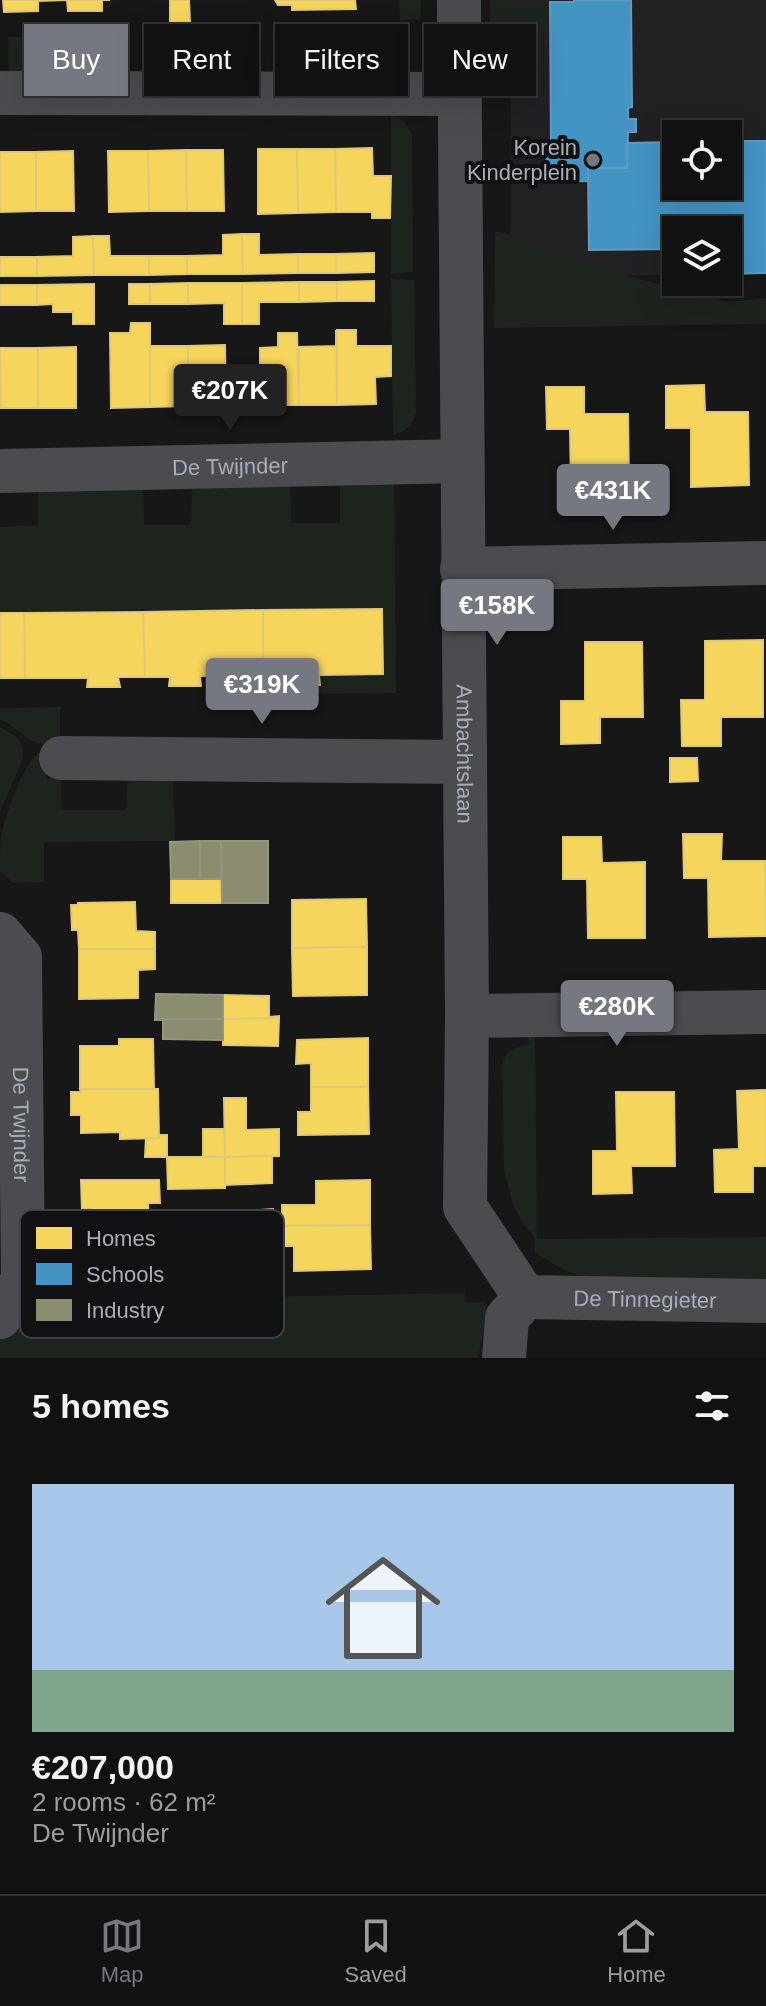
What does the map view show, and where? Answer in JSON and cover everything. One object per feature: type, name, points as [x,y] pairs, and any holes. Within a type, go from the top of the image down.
[{"type":"street","name":"Ambachtslaan","points":[[459,0],[459,24]]},
{"type":"street","points":[[0,93],[424,94]]},
{"type":"street","name":"Ambachtslaan","points":[[459,96],[467,1016],[465,1207],[525,1297]]},
{"type":"street","name":"De Twijnder","points":[[0,471],[462,461]]},
{"type":"street","points":[[462,569],[766,563]]},
{"type":"street","points":[[61,758],[464,762]]},
{"type":"street","name":"De Twijnder","points":[[0,934],[20,957],[22,1210]]},
{"type":"street","points":[[467,1016],[766,1012]]},
{"type":"street","name":"De Twijnder","points":[[0,1317],[20,1285]]},
{"type":"street","points":[[504,1358],[507,1318],[525,1297]]},
{"type":"street","name":"De Tinnegieter","points":[[525,1297],[766,1301]]},
{"type":"shaded area","points":[[399,0],[421,0],[421,19],[400,20]]},
{"type":"shaded area","points":[[490,0],[513,0],[514,5],[547,4],[547,29],[536,29],[536,24],[490,24]]},
{"type":"shaded area","name":"Korein Kinderplein","points":[[511,0],[766,0],[766,274],[742,274],[742,216],[662,216],[662,275],[510,277],[511,96],[536,96],[536,24],[511,24]]},
{"type":"shaded area","points":[[8,37],[24,37],[24,76],[9,76]]},
{"type":"shaded area","points":[[391,116],[404,123],[412,136],[413,272],[391,274]]},
{"type":"shaded area","points":[[495,231],[613,272],[662,285],[662,296],[704,296],[727,302],[766,298],[766,324],[494,328]]},
{"type":"shaded area","points":[[391,279],[414,280],[416,413],[408,427],[393,435]]},
{"type":"shaded area","points":[[394,481],[396,693],[319,694],[320,676],[383,675],[382,608],[0,612],[0,527],[38,525],[38,491],[143,488],[144,525],[189,525],[192,486],[290,485],[291,523],[338,523],[343,482]]},
{"type":"shaded area","points":[[62,707],[60,737],[44,744],[32,741],[0,719],[0,708]]},
{"type":"shaded area","points":[[0,727],[18,739],[23,758],[0,812]]},
{"type":"shaded area","points":[[45,752],[46,777],[61,781],[64,810],[126,810],[130,779],[173,780],[175,841],[44,842],[44,882],[13,883],[0,871],[2,831],[24,773],[34,757]]},
{"type":"shaded area","points":[[528,1032],[535,1033],[537,1239],[766,1237],[766,1283],[599,1282],[565,1270],[535,1252],[534,1237],[513,1204],[504,1170],[502,1066],[511,1050],[529,1045]]},
{"type":"shaded area","points":[[465,1293],[464,1302],[486,1303],[487,1315],[478,1358],[0,1358],[0,1333],[20,1314],[20,1338],[284,1338],[284,1296]]},
{"type":"building: Homes","points":[[3,0],[67,0],[38,1],[38,11],[4,12]]},
{"type":"building: Homes","points":[[67,0],[102,0],[102,11],[68,11]]},
{"type":"building: Homes","points":[[170,0],[189,0],[190,22],[170,23]]},
{"type":"building: Homes","points":[[275,0],[355,0],[356,9],[292,10],[292,5],[278,5]]},
{"type":"building: Homes","points":[[372,148],[373,176],[391,176],[390,218],[372,218],[372,212],[336,212],[335,149]]},
{"type":"building: Homes","points":[[258,149],[297,149],[298,213],[258,214]]},
{"type":"building: Homes","points":[[297,149],[335,149],[336,212],[298,213]]},
{"type":"building: Homes","points":[[186,150],[223,150],[224,211],[187,211]]},
{"type":"building: Homes","points":[[186,150],[187,211],[149,211],[148,151]]},
{"type":"building: Homes","points":[[73,151],[74,211],[36,211],[36,152]]},
{"type":"building: Homes","points":[[108,151],[148,151],[149,211],[109,212]]},
{"type":"building: Homes","points":[[0,152],[36,152],[36,211],[0,212]]},
{"type":"building: Homes","points":[[242,234],[243,274],[187,274],[187,256],[223,255],[223,235]]},
{"type":"building: Homes","points":[[242,234],[259,234],[259,255],[298,254],[298,273],[243,274]]},
{"type":"building: Homes","points":[[93,236],[94,275],[37,276],[37,257],[73,256],[73,237]]},
{"type":"building: Homes","points":[[93,236],[109,236],[110,256],[149,256],[149,275],[94,275]]},
{"type":"building: Homes","points":[[374,253],[374,272],[336,273],[336,254]]},
{"type":"building: Homes","points":[[298,254],[336,254],[336,273],[298,273]]},
{"type":"building: Homes","points":[[149,256],[187,256],[187,274],[149,275]]},
{"type":"building: Homes","points":[[0,257],[37,257],[37,276],[0,276]]},
{"type":"building: Homes","points":[[374,281],[374,301],[337,301],[337,282]]},
{"type":"building: Homes","points":[[299,282],[337,282],[337,301],[299,302]]},
{"type":"building: Homes","points":[[299,282],[299,302],[259,302],[259,324],[242,324],[242,283]]},
{"type":"building: Homes","points":[[188,283],[188,304],[150,304],[150,284]]},
{"type":"building: Homes","points":[[188,283],[242,283],[242,324],[224,324],[224,303],[188,304]]},
{"type":"building: Homes","points":[[94,284],[94,324],[73,324],[73,312],[53,312],[53,304],[37,305],[37,285]]},
{"type":"building: Homes","points":[[129,284],[150,284],[150,304],[129,304]]},
{"type":"building: Homes","points":[[0,285],[37,285],[37,305],[0,305]]},
{"type":"building: Homes","points":[[131,323],[150,323],[150,407],[111,408],[110,333],[130,333]]},
{"type":"building: Homes","points":[[336,330],[337,405],[299,405],[299,347],[336,346]]},
{"type":"building: Homes","points":[[337,330],[356,330],[356,346],[391,346],[391,376],[375,377],[376,404],[337,405]]},
{"type":"building: Homes","points":[[278,333],[297,333],[299,405],[260,405],[260,348],[278,347]]},
{"type":"building: Homes","points":[[225,345],[226,406],[188,406],[188,346]]},
{"type":"building: Homes","points":[[150,346],[188,346],[188,406],[150,407]]},
{"type":"building: Homes","points":[[76,347],[76,408],[38,408],[38,348]]},
{"type":"building: Homes","points":[[0,348],[38,348],[38,408],[1,408]]},
{"type":"building: Homes","points":[[704,385],[705,412],[748,412],[749,485],[691,487],[691,428],[666,428],[666,386]]},
{"type":"building: Homes","points":[[546,387],[584,387],[584,414],[628,414],[629,487],[571,487],[570,429],[547,429]]},
{"type":"building: Homes","points":[[382,609],[383,674],[319,675],[320,685],[288,685],[289,675],[263,675],[263,610]]},
{"type":"building: Homes","points":[[263,610],[263,675],[200,676],[201,686],[169,686],[170,677],[145,677],[143,612]]},
{"type":"building: Homes","points":[[143,612],[145,677],[118,677],[120,687],[87,687],[88,678],[25,678],[24,613]]},
{"type":"building: Homes","points":[[0,613],[24,613],[25,678],[0,678]]},
{"type":"building: Homes","points":[[763,640],[763,717],[721,717],[721,746],[682,746],[681,700],[705,700],[705,641]]},
{"type":"building: Homes","points":[[585,642],[642,642],[643,717],[600,717],[600,743],[561,744],[561,701],[585,701]]},
{"type":"building: Homes","points":[[670,758],[697,758],[698,781],[670,782]]},
{"type":"building: Homes","points":[[683,834],[722,834],[721,861],[765,861],[766,936],[709,937],[708,878],[684,878]]},
{"type":"building: Homes","points":[[563,837],[601,837],[602,863],[645,862],[645,938],[588,938],[587,879],[563,879]]},
{"type":"building: Homes","points":[[171,879],[222,879],[222,903],[171,903]]},
{"type":"building: Homes","points":[[366,899],[367,947],[292,948],[292,900]]},
{"type":"building: Homes","points":[[135,902],[136,931],[155,932],[155,949],[79,949],[78,930],[72,930],[71,905]]},
{"type":"building: Homes","points":[[367,947],[367,995],[293,996],[292,948]]},
{"type":"building: Homes","points":[[79,949],[155,949],[155,969],[138,970],[138,998],[79,999]]},
{"type":"building: Homes","points":[[223,995],[269,996],[269,1017],[279,1018],[223,1019]]},
{"type":"building: Homes","points":[[279,1018],[278,1046],[223,1045],[223,1019]]},
{"type":"building: Homes","points":[[368,1038],[368,1087],[311,1087],[311,1063],[296,1064],[297,1040]]},
{"type":"building: Homes","points":[[119,1039],[153,1039],[154,1089],[80,1089],[80,1046],[119,1046]]},
{"type":"building: Homes","points":[[311,1087],[368,1087],[369,1134],[298,1135],[298,1112],[311,1112]]},
{"type":"building: Homes","points":[[80,1089],[158,1089],[159,1138],[120,1139],[120,1132],[81,1133],[81,1115],[71,1115],[71,1092],[81,1092]]},
{"type":"building: Homes","points":[[766,1090],[766,1166],[753,1166],[753,1192],[715,1192],[714,1150],[739,1149],[737,1091]]},
{"type":"building: Homes","points":[[616,1092],[674,1092],[675,1166],[631,1166],[632,1193],[593,1194],[593,1151],[617,1151]]},
{"type":"building: Homes","points":[[224,1098],[246,1098],[246,1130],[279,1129],[279,1156],[225,1157]]},
{"type":"building: Homes","points":[[203,1129],[224,1129],[225,1157],[203,1156]]},
{"type":"building: Homes","points":[[160,1135],[167,1135],[167,1157],[145,1157],[146,1138],[159,1138]]},
{"type":"building: Homes","points":[[272,1156],[272,1183],[225,1185],[225,1157]]},
{"type":"building: Homes","points":[[167,1157],[225,1157],[225,1188],[168,1189]]},
{"type":"building: Homes","points":[[81,1180],[159,1180],[160,1203],[148,1203],[148,1210],[82,1209]]},
{"type":"building: Homes","points":[[370,1180],[370,1225],[284,1226],[282,1205],[316,1205],[316,1181]]},
{"type":"building: Homes","points":[[370,1225],[371,1269],[294,1271],[294,1246],[284,1246],[284,1226]]},
{"type":"building: Schools","points":[[631,0],[632,107],[628,108],[628,119],[636,119],[636,132],[628,132],[627,168],[588,168],[589,181],[547,182],[546,148],[551,148],[550,2]]},
{"type":"building: Schools","points":[[742,141],[766,141],[766,273],[742,274],[742,216],[662,216],[662,249],[589,250],[588,168],[627,168],[627,143],[662,142],[662,200],[742,200]]},
{"type":"building: Industry","points":[[200,841],[221,841],[222,879],[200,879]]},
{"type":"building: Industry","points":[[200,841],[200,879],[171,879],[170,842]]},
{"type":"building: Industry","points":[[221,841],[268,841],[268,903],[222,903]]},
{"type":"building: Industry","points":[[156,994],[223,995],[223,1019],[155,1020]]},
{"type":"building: Industry","points":[[163,1019],[223,1019],[223,1040],[163,1039]]},
{"type":"place","name":"Korein Kinderplein","points":[[593,160]]}]
